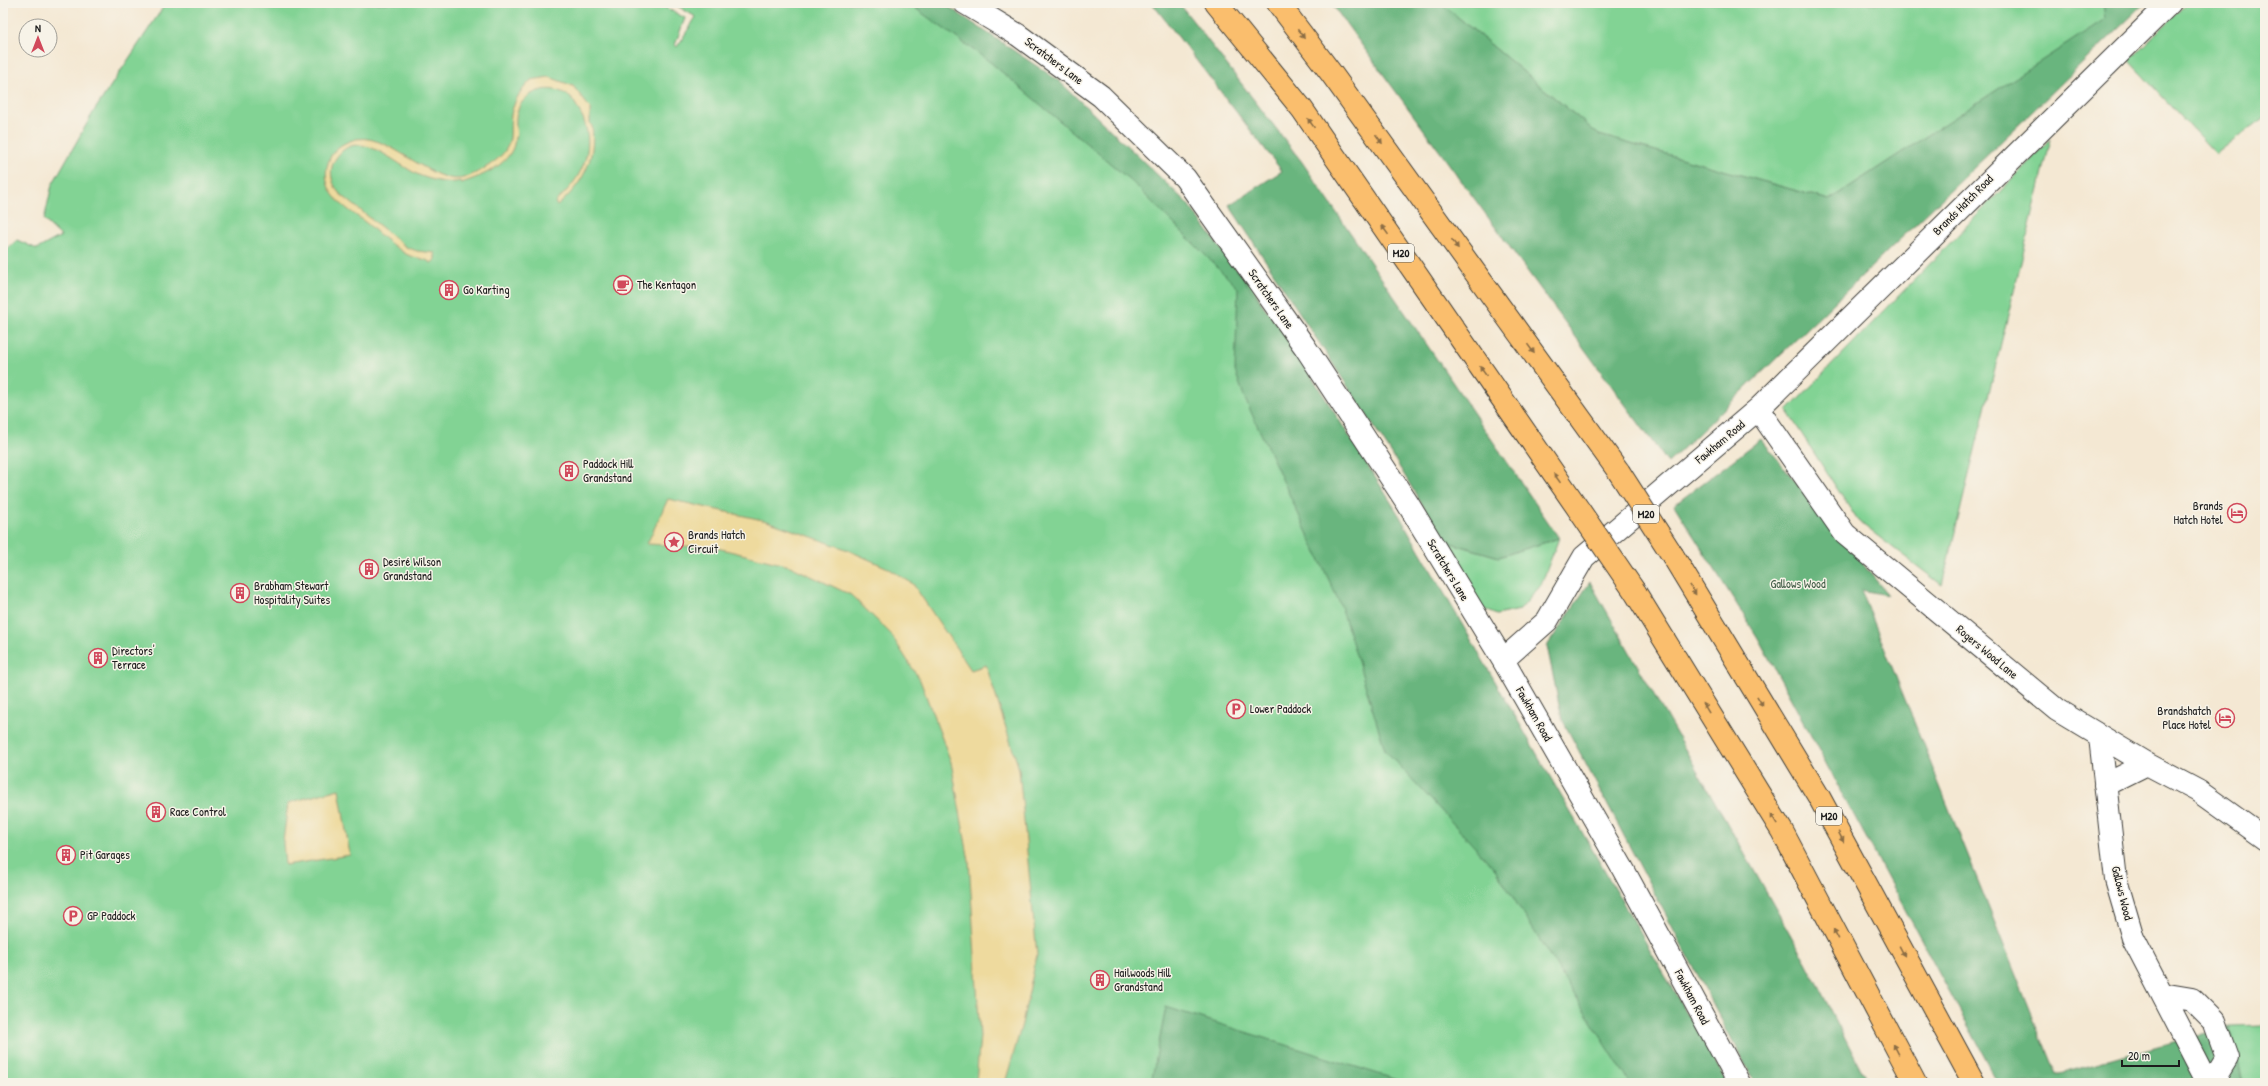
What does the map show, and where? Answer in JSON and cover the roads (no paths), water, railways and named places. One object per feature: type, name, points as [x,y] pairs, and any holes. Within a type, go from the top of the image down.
[{"type":"highway","name":"M20","points":[[1216,3],[1302,109],[1635,592],[1782,831],[1915,1083]]},
{"type":"highway","name":"M20","points":[[1278,3],[1332,73],[1619,472],[1673,556],[1819,797],[1974,1083]]},
{"type":"street","name":"Scratchers Lane","points":[[966,3],[1018,35],[1100,96],[1185,178],[1306,347],[1408,504],[1504,660]]},
{"type":"street","name":"Brands Hatch Road","points":[[1758,410],[2170,3]]},
{"type":"street","name":"Fawkham Road","points":[[1739,1083],[1623,869],[1504,660],[1546,622],[1584,558],[1758,410]]},
{"type":"street","name":"Rogers Wood Lane","points":[[1758,410],[1845,534],[2057,710],[2100,737],[2198,791],[2265,839]]},
{"type":"street","name":"Gallows Wood","points":[[2100,737],[2116,880],[2133,938],[2208,1083]]},
{"type":"street","points":[[2105,785],[2147,764]]},
{"type":"street","points":[[2162,994],[2192,999],[2214,1021],[2227,1057],[2211,1083]]},
{"type":"place","name":"The Kentagon","points":[[623,285]]},
{"type":"place","name":"Go Karting","points":[[449,290]]},
{"type":"place","name":"Paddock Hill Grandstand","points":[[569,471]]},
{"type":"place","name":"Brands Hatch Hotel","points":[[2237,513]]},
{"type":"place","name":"Brands Hatch Circuit","points":[[674,542]]},
{"type":"place","name":"Desiré Wilson Grandstand","points":[[369,569]]},
{"type":"place","name":"Brabham Stewart Hospitality Suites","points":[[240,593]]},
{"type":"place","name":"Directors' Terrace","points":[[98,658]]},
{"type":"place","name":"Lower Paddock","points":[[1236,709]]},
{"type":"place","name":"Brandshatch Place Hotel","points":[[2225,718]]},
{"type":"place","name":"Race Control","points":[[156,812]]},
{"type":"place","name":"Pit Garages","points":[[66,855]]},
{"type":"place","name":"GP Paddock","points":[[73,916]]},
{"type":"place","name":"Hailwoods Hill Grandstand","points":[[1100,980]]}]
